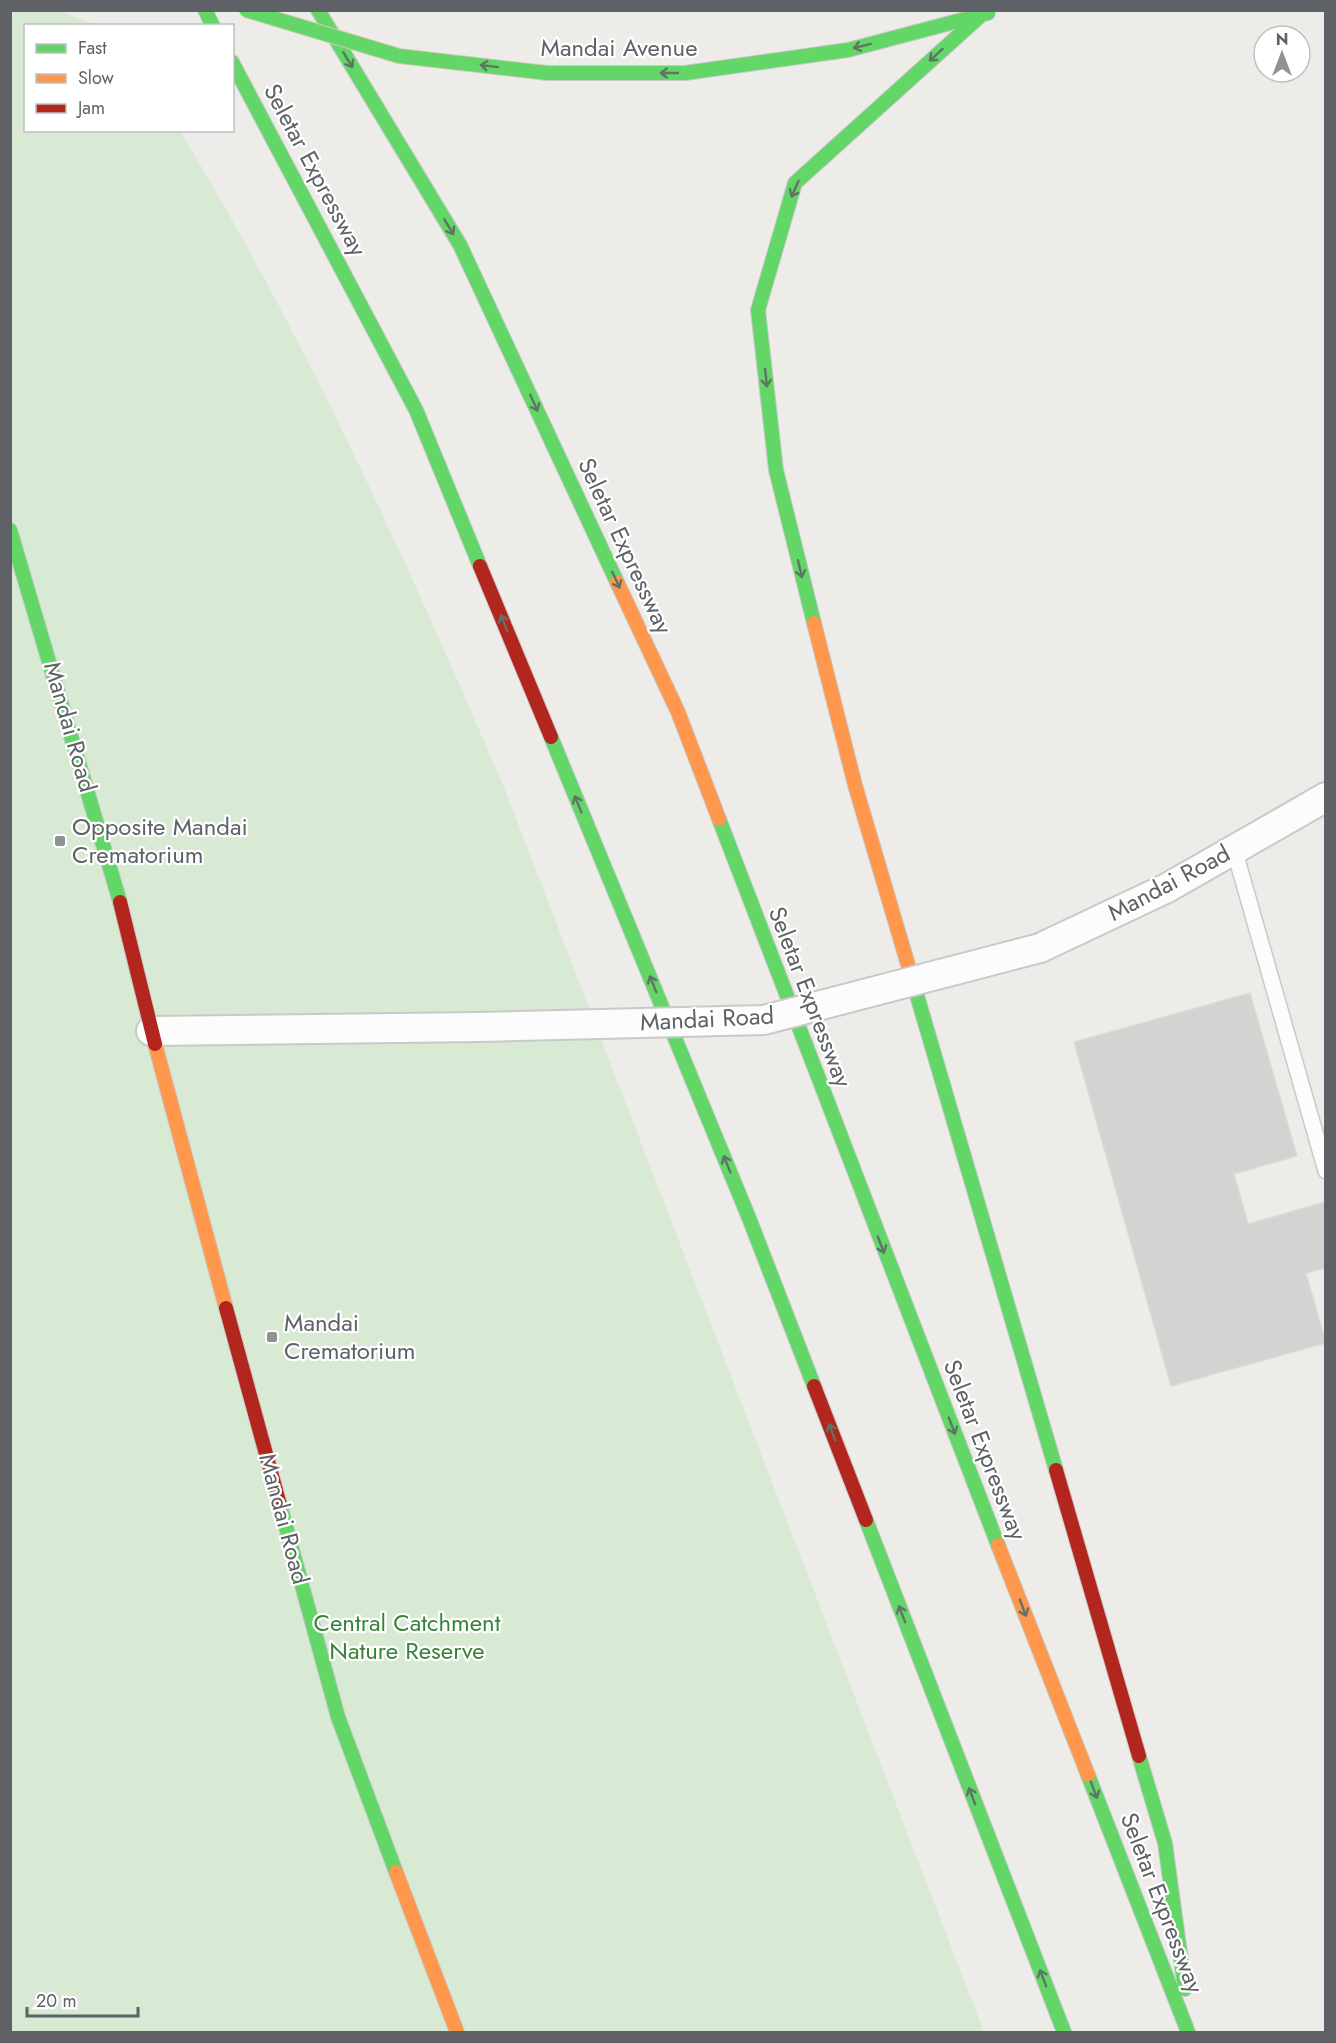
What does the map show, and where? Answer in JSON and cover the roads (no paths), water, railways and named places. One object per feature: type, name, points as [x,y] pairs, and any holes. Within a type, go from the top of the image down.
[{"type":"main road","points":[[205,10],[212,24]]},
{"type":"main road","name":"Mandai Avenue","points":[[246,10],[399,56],[547,73],[685,73],[848,50],[979,16],[993,10]]},
{"type":"main road","name":"Seletar Expressway","points":[[318,10],[460,245],[678,712],[864,1201],[1190,2032]]},
{"type":"main road","points":[[979,16],[795,183],[758,310],[776,470],[805,592],[855,785],[1165,1843],[1190,2032]]},
{"type":"main road","name":"Seletar Expressway","points":[[234,66],[421,421],[749,1218],[1064,2032]]},
{"type":"main road","name":"Mandai Road","points":[[10,530],[114,879],[151,1031],[338,1717],[457,2032]]},
{"type":"street","name":"Mandai Road","points":[[151,1031],[478,1027],[764,1020],[1040,948],[1167,888],[1326,797]]},
{"type":"lane","points":[[1234,849],[1326,1171]]},
{"type":"place","name":"Opposite Mandai Crematorium","points":[[60,841]]},
{"type":"place","name":"Mandai Crematorium","points":[[272,1337]]},
{"type":"park label","name":"Central Catchment Nature Reserve","points":[[407,1637]]}]
